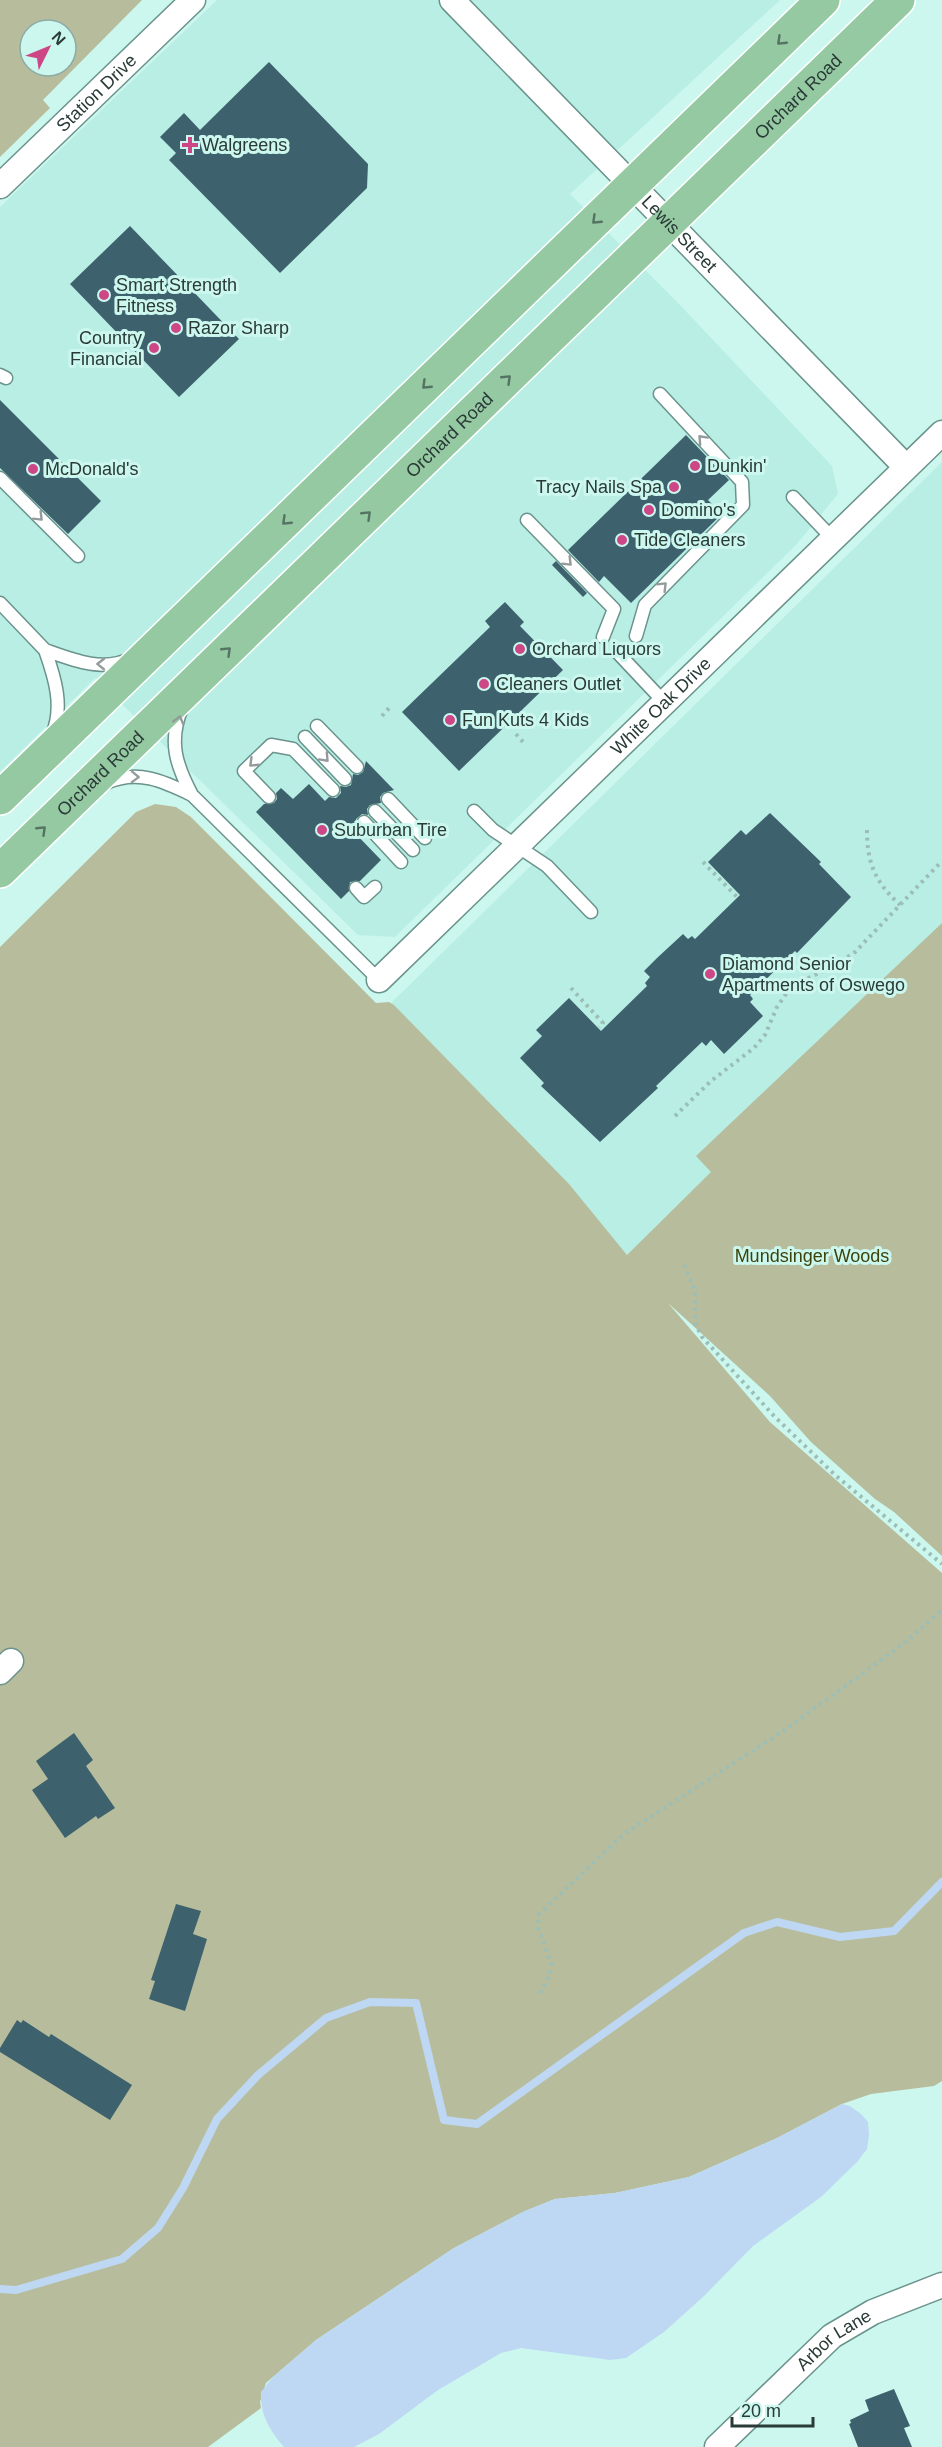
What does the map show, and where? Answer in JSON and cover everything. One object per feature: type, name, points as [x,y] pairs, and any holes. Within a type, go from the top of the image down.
[{"type":"main road","points":[[0,798],[823,0]]},
{"type":"main road","name":"Orchard Road","points":[[0,871],[898,0]]},
{"type":"street","name":"Station Drive","points":[[0,186],[192,0]]},
{"type":"street","name":"Lewis Street","points":[[452,0],[906,467]]},
{"type":"street","name":"White Oak Drive","points":[[379,980],[942,433]]},
{"type":"street","name":"Arbor Lane","points":[[717,2447],[832,2336],[873,2312],[942,2285]]},
{"type":"lane","points":[[636,636],[645,605],[743,505],[742,482],[660,394]]},
{"type":"lane","points":[[0,478],[78,556]]},
{"type":"lane","points":[[793,497],[833,539]]},
{"type":"lane","points":[[526,520],[615,609],[603,638]]},
{"type":"lane","points":[[0,603],[45,650],[54,674],[58,701],[57,724],[43,756]]},
{"type":"lane","points":[[45,650],[96,665],[121,663],[156,648]]},
{"type":"lane","points":[[618,653],[664,703]]},
{"type":"lane","points":[[192,685],[177,720],[175,745],[178,769],[192,795],[379,980]]},
{"type":"lane","points":[[317,726],[357,767]]},
{"type":"lane","points":[[305,737],[345,779]]},
{"type":"lane","points":[[268,797],[244,771],[271,746],[293,749],[333,790]]},
{"type":"lane","points":[[80,794],[120,777],[156,778],[192,795]]},
{"type":"lane","points":[[388,799],[425,838]]},
{"type":"lane","points":[[375,811],[413,850]]},
{"type":"lane","points":[[474,811],[493,830],[547,866],[591,912]]},
{"type":"lane","points":[[363,822],[401,862]]},
{"type":"lane","points":[[356,888],[364,897],[375,887]]},
{"type":"path","points":[[382,716],[390,708]]},
{"type":"path","points":[[516,734],[524,743]]},
{"type":"path","points":[[867,830],[867,851],[875,875],[900,905]]},
{"type":"path","points":[[675,1116],[711,1081],[754,1048],[765,1035],[777,1007],[788,991],[855,952],[942,861]]},
{"type":"path","points":[[703,862],[737,897]]},
{"type":"path","points":[[571,988],[603,1023],[599,1027]]},
{"type":"path","points":[[684,1265],[695,1290],[695,1323],[702,1337],[775,1417],[835,1475],[942,1564]]},
{"type":"path","points":[[540,1993],[550,1975],[551,1964],[538,1928],[539,1914],[562,1891],[624,1834],[782,1732],[907,1641],[942,1610]]},
{"type":"shaded area","points":[[217,0],[780,0],[570,194],[681,306],[832,466],[838,494],[796,545],[395,937],[358,935],[95,678],[0,772],[0,207]]},
{"type":"shaded area","points":[[942,462],[942,944],[623,1260],[385,1009]]},
{"type":"shaded area","points":[[842,2104],[850,2106],[868,2122],[867,2149],[857,2162],[821,2197],[753,2246],[704,2296],[664,2332],[626,2358],[610,2360],[521,2348],[501,2353],[438,2390],[379,2434],[354,2447],[284,2447],[270,2428],[262,2408],[261,2392],[273,2377],[316,2340],[454,2248],[525,2211],[555,2199],[615,2193],[689,2177],[777,2138]]},
{"type":"green space","points":[[0,0],[142,0],[78,65],[78,18],[18,18],[18,78],[65,78],[43,100],[50,108],[0,157]]},
{"type":"green space","name":"Mundsinger Woods","points":[[155,804],[176,807],[191,817],[376,1003],[389,1002],[394,1005],[569,1184],[627,1255],[711,1172],[696,1156],[942,923],[942,1556],[811,1442],[770,1396],[668,1303],[770,1422],[942,1573],[942,2081],[934,2086],[871,2094],[842,2104],[777,2138],[689,2177],[615,2193],[555,2199],[525,2211],[454,2248],[316,2340],[266,2383],[260,2402],[261,2408],[208,2447],[0,2447],[0,947],[136,812]]},
{"type":"building","name":"Walgreens","points":[[269,62],[368,164],[367,188],[280,273],[169,160],[176,153],[160,137],[184,113],[200,130]]},
{"type":"building","points":[[130,226],[239,339],[179,397],[70,284]]},
{"type":"building","points":[[0,400],[101,501],[68,534],[0,468]]},
{"type":"building","points":[[686,435],[729,480],[708,500],[722,514],[631,603],[604,576],[599,582],[568,550]]},
{"type":"building","points":[[556,561],[587,593],[583,597],[552,565]]},
{"type":"building","points":[[505,602],[524,622],[520,626],[563,670],[459,771],[402,712],[490,627],[485,621]]},
{"type":"building","points":[[366,761],[394,790],[383,793],[380,797],[381,803],[370,805],[367,809],[368,815],[362,814],[356,819],[357,826],[353,831],[381,860],[360,881],[350,882],[349,891],[341,899],[256,812],[264,804],[274,803],[277,799],[276,793],[281,788],[293,799],[309,784],[325,801],[329,797],[336,798],[341,793],[340,786],[351,785],[353,774],[358,775],[363,772]]},
{"type":"building","name":"Diamond Senior Apartments of Oswego","points":[[770,813],[821,862],[819,864],[851,897],[797,953],[795,951],[750,995],[753,999],[750,1002],[763,1016],[724,1054],[711,1040],[706,1046],[702,1042],[656,1086],[658,1088],[600,1142],[541,1086],[544,1083],[520,1058],[542,1036],[536,1030],[569,998],[601,1031],[647,986],[645,983],[650,977],[644,971],[657,958],[683,934],[688,939],[692,936],[695,939],[740,895],[708,862],[741,830],[746,835]]},
{"type":"building","points":[[74,1733],[93,1760],[86,1766],[115,1808],[98,1819],[96,1816],[65,1838],[32,1790],[48,1779],[36,1761]]},
{"type":"building","points":[[176,1904],[201,1911],[193,1934],[207,1939],[185,2011],[149,1999],[155,1981],[151,1980]]},
{"type":"building","points":[[17,2020],[21,2023],[23,2020],[49,2037],[51,2034],[132,2085],[110,2120],[0,2052],[0,2048]]},
{"type":"building","points":[[894,2389],[910,2426],[904,2428],[912,2447],[858,2447],[849,2424],[850,2420],[869,2411],[865,2400]]},
{"type":"waterway","points":[[0,2289],[16,2290],[122,2259],[158,2228],[183,2188],[217,2119],[258,2075],[326,2018],[370,2002],[416,2003],[444,2120],[477,2124],[744,1933],[777,1922],[840,1937],[894,1931],[942,1882]]},
{"type":"place","name":"Walgreens","points":[[190,145]]},
{"type":"place","name":"Smart Strength Fitness","points":[[104,295]]},
{"type":"place","name":"Razor Sharp","points":[[176,328]]},
{"type":"place","name":"Country Financial","points":[[154,348]]},
{"type":"place","name":"Dunkin'","points":[[695,466]]},
{"type":"place","name":"McDonald's","points":[[33,469]]},
{"type":"place","name":"Tracy Nails Spa","points":[[674,487]]},
{"type":"place","name":"Domino's","points":[[649,510]]},
{"type":"place","name":"Tide Cleaners","points":[[622,540]]},
{"type":"place","name":"Orchard Liquors","points":[[520,649]]},
{"type":"place","name":"Cleaners Outlet","points":[[484,684]]},
{"type":"place","name":"Fun Kuts 4 Kids","points":[[450,720]]},
{"type":"place","name":"Suburban Tire","points":[[322,830]]},
{"type":"place","name":"Diamond Senior Apartments of Oswego","points":[[710,974]]}]
